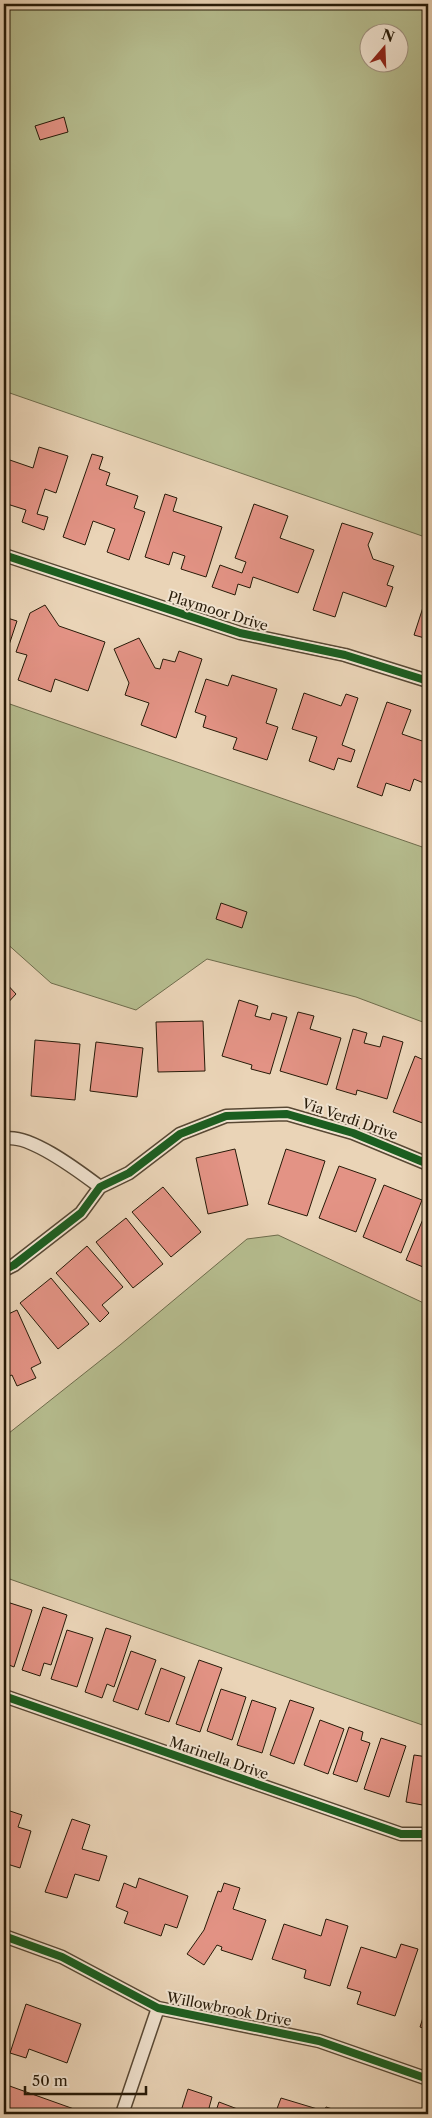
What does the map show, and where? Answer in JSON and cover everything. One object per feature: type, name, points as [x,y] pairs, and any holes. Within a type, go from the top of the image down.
[{"type":"street","name":"Playmoor Drive","points":[[4,555],[240,633],[345,655],[428,681]]},
{"type":"street","name":"Via Verdi Drive","points":[[4,1270],[14,1265],[81,1213],[100,1187],[129,1173],[180,1134],[226,1116],[288,1114],[353,1133],[428,1164]]},
{"type":"street","points":[[4,1138],[10,1137],[39,1147],[73,1167],[100,1187]]},
{"type":"street","name":"Marinella Drive","points":[[4,1696],[401,1834],[428,1834]]},
{"type":"street","name":"Willowbrook Drive","points":[[4,1936],[62,1957],[158,2008],[319,2041],[428,2078]]},
{"type":"street","points":[[122,2114],[158,2008]]},
{"type":"green space","points":[[4,4],[428,4],[428,538],[4,391]]},
{"type":"green space","points":[[4,702],[428,849],[428,1024],[356,997],[207,959],[136,1010],[51,983],[4,941]]},
{"type":"green space","points":[[278,1235],[428,1305],[428,1727],[4,1577],[4,1437],[120,1345],[247,1239]]},
{"type":"building","points":[[64,117],[68,132],[40,140],[35,126]]},
{"type":"building","points":[[39,447],[68,456],[56,493],[45,489],[37,514],[48,517],[44,530],[22,522],[26,510],[4,503],[4,458],[33,468]]},
{"type":"building","points":[[92,454],[103,457],[99,469],[110,473],[106,485],[138,496],[134,508],[145,512],[129,560],[107,552],[115,529],[93,521],[85,545],[63,537]]},
{"type":"building","points":[[165,494],[177,498],[173,511],[222,527],[206,577],[181,569],[185,556],[173,552],[169,565],[145,557]]},
{"type":"building","points":[[254,504],[288,516],[280,538],[314,550],[298,593],[253,577],[250,588],[238,584],[235,595],[212,587],[220,565],[242,573],[246,562],[235,558]]},
{"type":"building","points":[[342,523],[373,533],[368,545],[373,559],[394,566],[387,585],[393,587],[386,607],[343,592],[335,617],[313,610]]},
{"type":"building","points":[[428,592],[428,639],[414,635]]},
{"type":"building","points":[[4,605],[8,606],[4,617]]},
{"type":"building","points":[[45,605],[59,626],[105,642],[88,691],[55,679],[51,692],[18,680],[27,655],[16,652],[30,613]]},
{"type":"building","points":[[4,617],[17,621],[4,660]]},
{"type":"building","points":[[139,638],[155,668],[160,669],[163,659],[175,662],[179,651],[202,659],[176,738],[141,725],[149,703],[125,695],[129,683],[114,649]]},
{"type":"building","points":[[232,675],[277,689],[266,723],[278,727],[267,760],[233,749],[237,738],[203,727],[206,716],[195,712],[206,679],[228,686]]},
{"type":"building","points":[[304,693],[341,706],[346,694],[358,698],[342,745],[355,750],[351,762],[338,758],[334,770],[309,761],[317,737],[292,729]]},
{"type":"building","points":[[387,702],[411,710],[402,734],[428,743],[428,779],[426,784],[414,779],[410,791],[386,783],[382,796],[357,787]]},
{"type":"building","points":[[221,903],[247,912],[242,928],[216,919]]},
{"type":"building","points":[[4,981],[16,994],[4,1007]]},
{"type":"building","points":[[239,1000],[258,1006],[255,1016],[270,1020],[272,1013],[287,1017],[270,1074],[251,1069],[252,1065],[222,1056]]},
{"type":"building","points":[[298,1012],[314,1016],[310,1029],[341,1038],[327,1085],[280,1071]]},
{"type":"building","points":[[203,1021],[205,1071],[158,1072],[156,1022]]},
{"type":"building","points":[[353,1029],[367,1033],[364,1043],[380,1047],[383,1036],[403,1042],[387,1099],[357,1090],[356,1095],[336,1089]]},
{"type":"building","points":[[35,1040],[80,1044],[75,1100],[31,1096]]},
{"type":"building","points":[[96,1042],[143,1048],[137,1097],[90,1091]]},
{"type":"building","points":[[415,1056],[428,1062],[426,1071],[428,1072],[428,1125],[393,1112]]},
{"type":"building","points":[[235,1149],[248,1205],[208,1214],[196,1158]]},
{"type":"building","points":[[286,1149],[325,1161],[307,1216],[268,1204]]},
{"type":"building","points":[[339,1166],[376,1179],[356,1232],[319,1218]]},
{"type":"building","points":[[384,1185],[422,1200],[401,1253],[363,1237]]},
{"type":"building","points":[[163,1187],[201,1232],[171,1257],[132,1212]]},
{"type":"building","points":[[428,1207],[428,1269],[406,1260]]},
{"type":"building","points":[[126,1218],[163,1264],[133,1288],[96,1242]]},
{"type":"building","points":[[87,1246],[123,1287],[102,1305],[109,1313],[100,1322],[56,1273]]},
{"type":"building","points":[[51,1278],[89,1324],[58,1349],[20,1303]]},
{"type":"building","points":[[17,1310],[41,1363],[31,1368],[36,1378],[17,1386],[12,1375],[5,1378],[4,1376],[4,1316]]},
{"type":"building","points":[[7,1602],[32,1610],[14,1667],[4,1663],[4,1612]]},
{"type":"building","points":[[43,1607],[67,1615],[51,1665],[44,1663],[40,1676],[22,1670]]},
{"type":"building","points":[[106,1628],[131,1636],[114,1687],[107,1684],[102,1698],[85,1692]]},
{"type":"building","points":[[67,1630],[93,1638],[77,1687],[51,1679]]},
{"type":"building","points":[[131,1651],[156,1660],[138,1710],[113,1701]]},
{"type":"building","points":[[199,1660],[222,1668],[200,1732],[176,1724]]},
{"type":"building","points":[[161,1668],[185,1677],[169,1722],[145,1714]]},
{"type":"building","points":[[221,1689],[246,1697],[232,1740],[207,1731]]},
{"type":"building","points":[[252,1700],[276,1708],[262,1753],[237,1745]]},
{"type":"building","points":[[290,1700],[314,1708],[294,1764],[270,1755]]},
{"type":"building","points":[[320,1720],[344,1729],[328,1774],[304,1765]]},
{"type":"building","points":[[349,1727],[363,1732],[361,1740],[370,1743],[357,1782],[333,1774]]},
{"type":"building","points":[[381,1738],[406,1746],[389,1797],[364,1789]]},
{"type":"building","points":[[414,1755],[428,1757],[428,1806],[406,1802]]},
{"type":"building","points":[[4,1809],[22,1815],[18,1827],[31,1831],[20,1868],[4,1863]]},
{"type":"building","points":[[72,1819],[90,1825],[82,1849],[107,1856],[99,1881],[75,1874],[67,1898],[45,1892]]},
{"type":"building","points":[[139,1878],[188,1896],[177,1928],[165,1924],[161,1936],[124,1923],[128,1912],[116,1907],[124,1883],[136,1888]]},
{"type":"building","points":[[224,1883],[240,1888],[233,1909],[266,1920],[252,1960],[221,1950],[222,1947],[217,1945],[204,1965],[187,1954],[204,1930],[218,1891],[221,1892]]},
{"type":"building","points":[[326,1919],[348,1926],[330,1986],[304,1978],[306,1970],[272,1959],[284,1924],[321,1936]]},
{"type":"building","points":[[401,1944],[418,1949],[395,2016],[357,2004],[361,1992],[347,1988],[361,1947],[396,1958]]},
{"type":"building","points":[[428,2002],[428,2030],[420,2027]]},
{"type":"building","points":[[26,2004],[81,2024],[67,2063],[29,2049],[26,2058],[10,2053]]},
{"type":"building","points":[[4,2084],[74,2109],[72,2114],[4,2114]]},
{"type":"building","points":[[188,2089],[212,2097],[209,2108],[216,2111],[219,2102],[248,2114],[190,2114],[181,2111]]},
{"type":"building","points":[[281,2098],[324,2111],[326,2107],[342,2112],[342,2114],[275,2114]]},
{"type":"cycle path","points":[[4,555],[240,633],[345,655],[428,681]]},
{"type":"cycle path","points":[[4,1270],[14,1265],[81,1213],[100,1187],[129,1173],[180,1134],[226,1116],[287,1114],[353,1133],[428,1164]]},
{"type":"cycle path","points":[[4,1696],[401,1834],[428,1834]]},
{"type":"cycle path","points":[[4,1936],[62,1957],[158,2008],[319,2041],[428,2079]]}]
